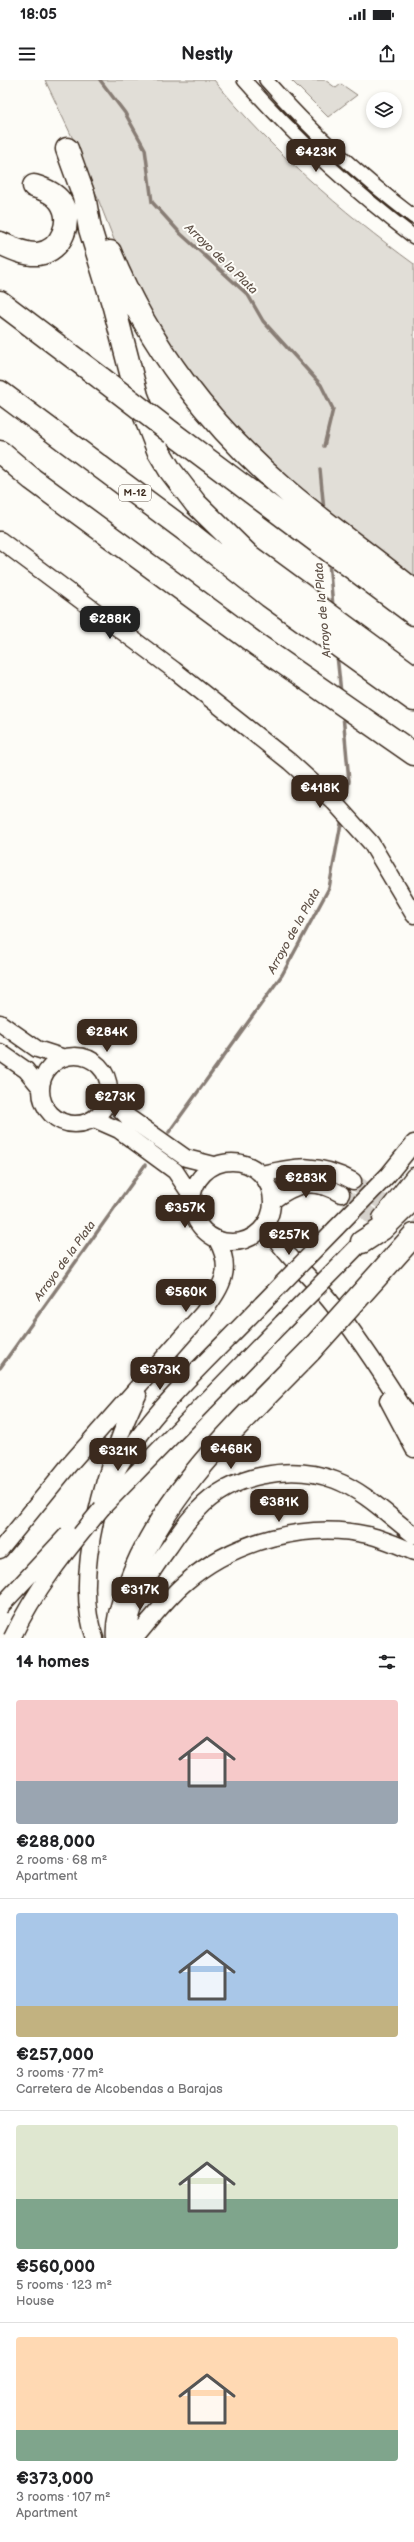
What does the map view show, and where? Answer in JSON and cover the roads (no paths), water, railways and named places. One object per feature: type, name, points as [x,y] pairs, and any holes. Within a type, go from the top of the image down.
[{"type":"highway","points":[[67,149],[84,196],[99,224],[120,275],[143,320],[169,361],[216,423],[373,571],[414,614]]},
{"type":"highway","points":[[0,243],[18,251],[37,254],[50,250],[62,237],[66,220],[64,207],[56,197],[34,186]]},
{"type":"highway","points":[[84,196],[90,229],[114,307],[137,396],[158,450],[179,483],[196,504],[275,588],[387,658],[408,689]]},
{"type":"highway","points":[[0,302],[288,520],[373,571],[414,591]]},
{"type":"highway","name":"M-12","points":[[0,392],[193,536],[275,588],[408,689]]},
{"type":"highway","points":[[0,452],[32,479],[256,644],[414,754]]},
{"type":"highway","points":[[0,460],[32,479]]},
{"type":"highway","points":[[359,1245],[382,1229],[414,1198]]},
{"type":"highway","points":[[118,1638],[117,1631],[123,1602],[134,1571],[153,1532],[186,1483],[310,1351],[414,1235]]},
{"type":"street","points":[[244,80],[276,116],[332,172],[414,237]]},
{"type":"street","points":[[266,80],[307,124],[343,159],[414,217]]},
{"type":"street","points":[[0,540],[236,718],[290,762],[333,801],[371,843],[414,915]]},
{"type":"street","points":[[0,1023],[37,1049],[62,1057]]},
{"type":"street","points":[[0,1052],[26,1070],[40,1087],[44,1106],[54,1117],[67,1124],[81,1124],[94,1119],[104,1110],[109,1098],[110,1083],[104,1069],[92,1059],[78,1054],[62,1057],[47,1069],[40,1087]]},
{"type":"street","points":[[109,1098],[128,1117],[186,1158],[214,1165]]},
{"type":"street","points":[[94,1119],[119,1130],[175,1171],[191,1195]]},
{"type":"street","points":[[12,1638],[26,1609],[44,1580],[101,1507],[131,1447],[154,1417],[388,1175],[414,1143]]},
{"type":"street","points":[[231,1161],[248,1165],[261,1174],[269,1187],[272,1201],[266,1224],[256,1235],[243,1241],[230,1243],[217,1240],[202,1230],[192,1214],[191,1195],[199,1177],[214,1165],[231,1161]]},
{"type":"street","points":[[261,1174],[315,1166],[334,1171],[353,1181]]},
{"type":"street","points":[[0,1607],[79,1524],[101,1507],[154,1455],[359,1245],[414,1176]]},
{"type":"street","points":[[272,1201],[289,1188],[312,1184],[328,1187],[341,1194]]},
{"type":"street","points":[[266,1224],[277,1244],[333,1305],[373,1358],[414,1425]]},
{"type":"street","points":[[0,1550],[69,1465],[147,1378],[203,1313],[216,1295],[226,1264],[217,1240]]},
{"type":"street","points":[[355,1336],[414,1449]]},
{"type":"street","points":[[95,1638],[87,1604],[87,1574],[116,1442],[147,1378]]},
{"type":"street","points":[[128,1638],[137,1598],[152,1571],[199,1509],[236,1483],[269,1474],[306,1472],[336,1480],[359,1493],[414,1535]]},
{"type":"street","points":[[135,1638],[166,1602],[186,1582],[205,1568],[245,1547],[274,1538],[314,1532],[345,1532],[369,1536],[414,1552]]},
{"type":"waterway","name":"Arroyo de la Plata","points":[[100,80],[125,113],[145,149],[152,202],[181,234],[248,295],[263,321],[321,385],[333,409],[324,446]]},
{"type":"waterway","name":"Arroyo de la Plata","points":[[320,469],[324,511]]},
{"type":"waterway","name":"Arroyo de la Plata","points":[[329,561],[333,607]]},
{"type":"waterway","name":"Arroyo de la Plata","points":[[337,655],[341,693]]},
{"type":"waterway","name":"Arroyo de la Plata","points":[[343,715],[349,781],[344,806]]},
{"type":"waterway","name":"Arroyo de la Plata","points":[[169,1132],[282,975],[329,888],[342,818]]},
{"type":"waterway","name":"Arroyo de la Plata","points":[[0,1368],[145,1165]]},
{"type":"tunnel","points":[[353,1181],[414,1225]]},
{"type":"tunnel","points":[[341,1194],[414,1247]]}]
